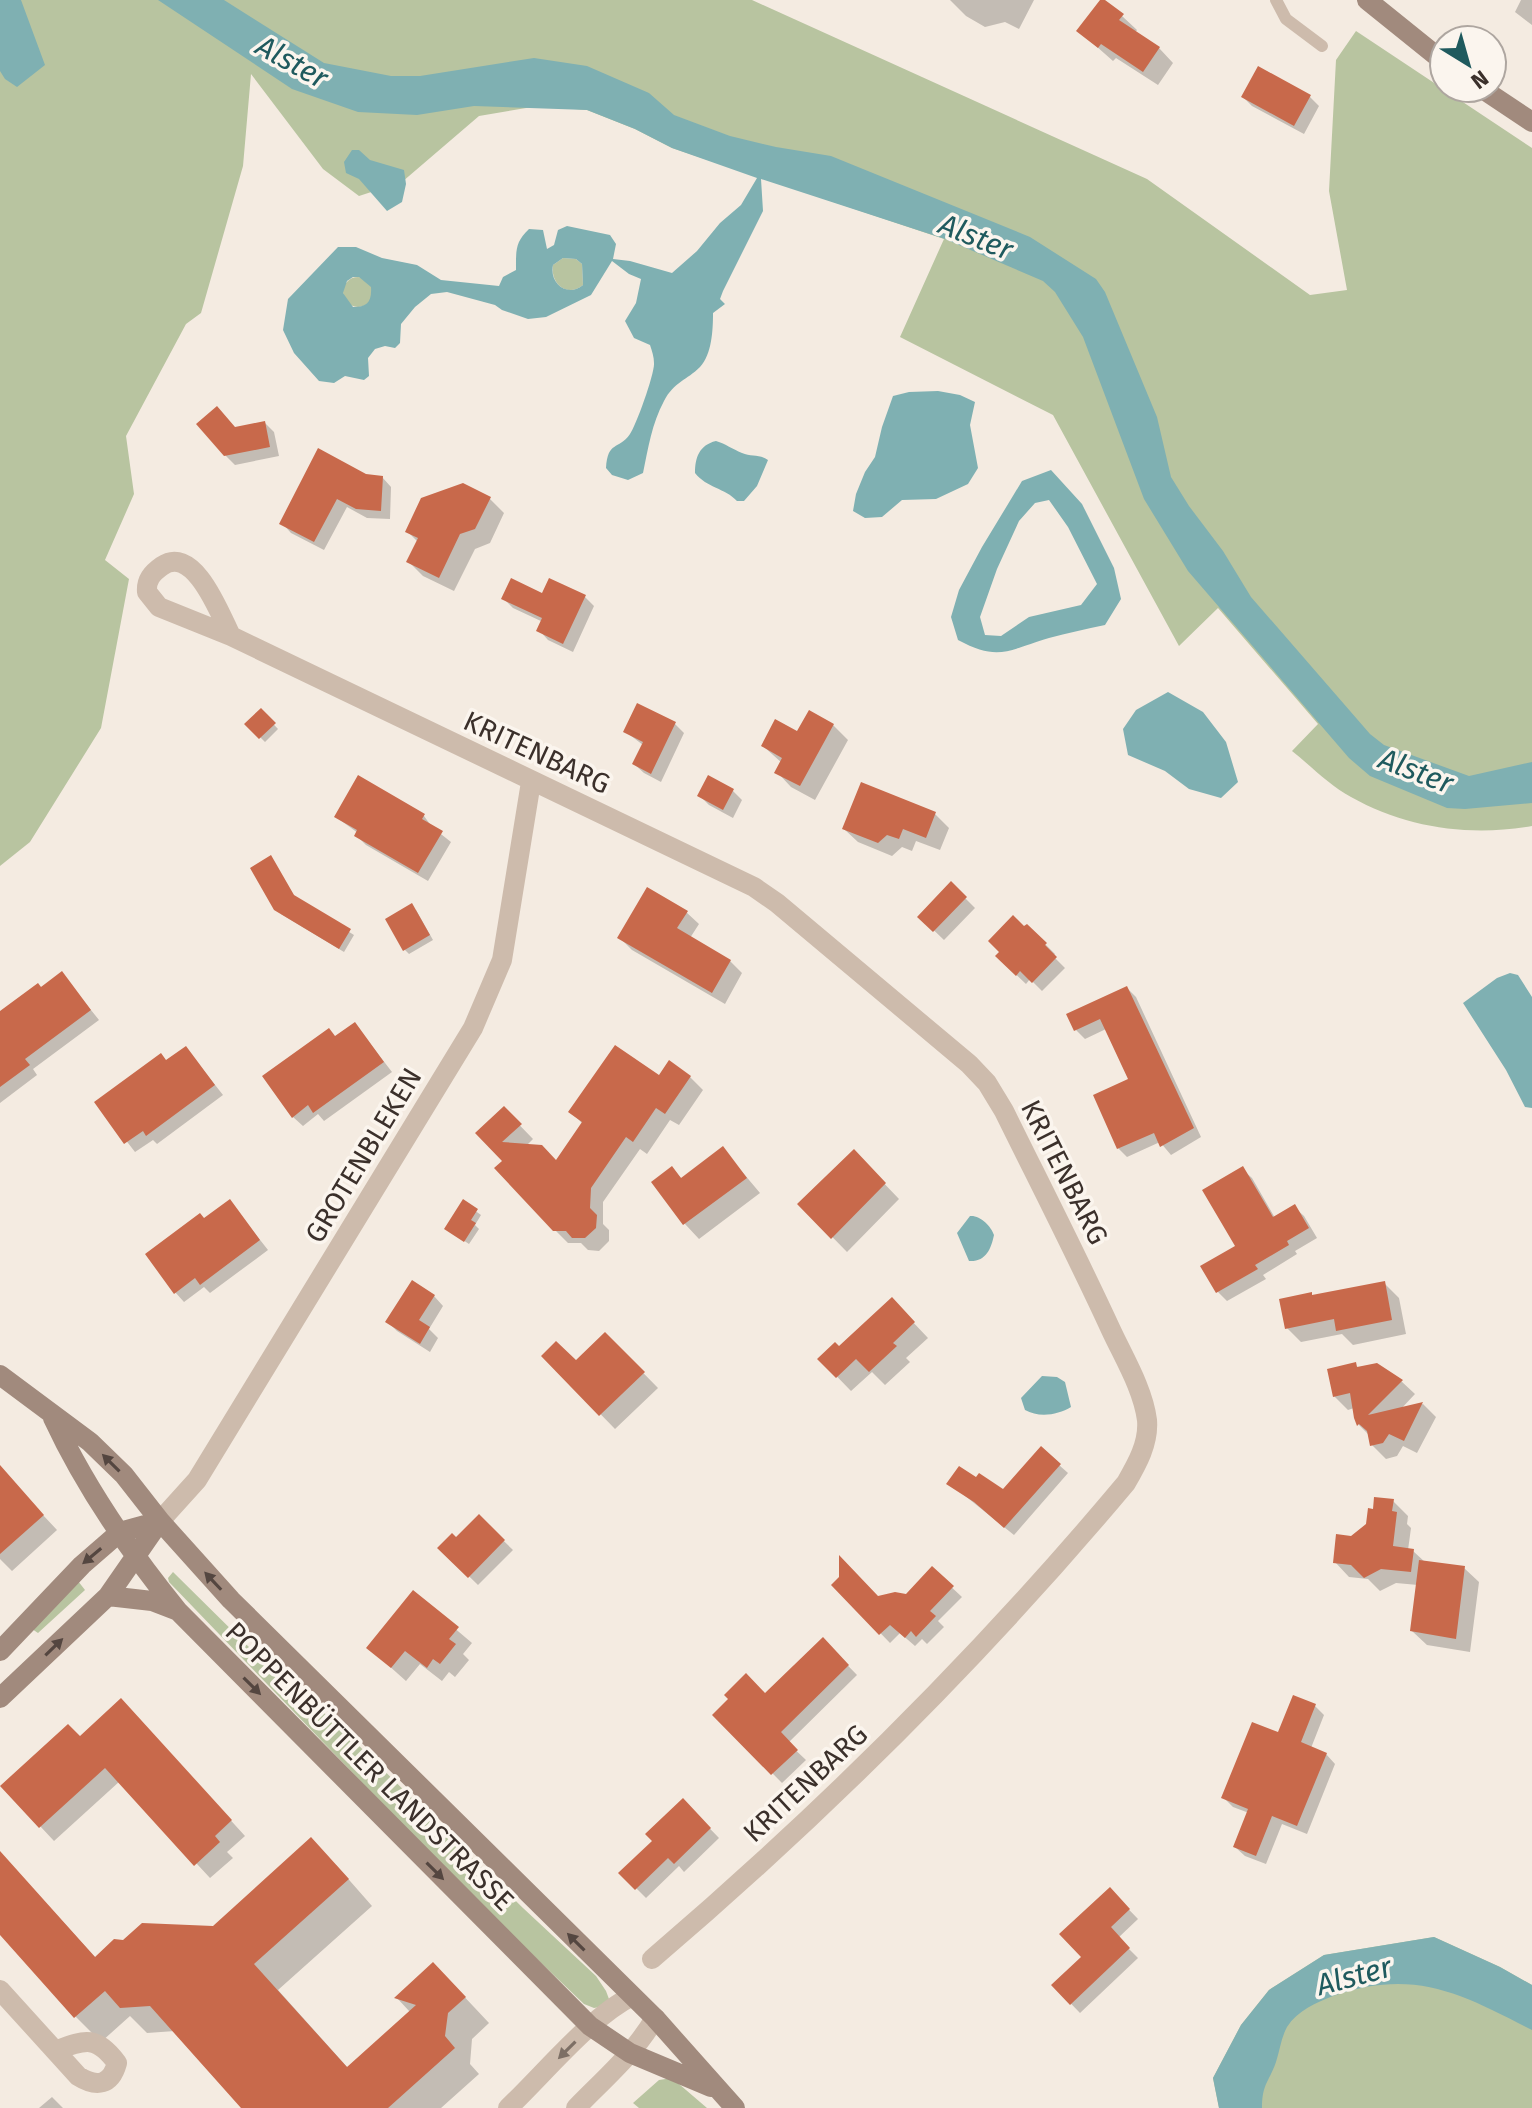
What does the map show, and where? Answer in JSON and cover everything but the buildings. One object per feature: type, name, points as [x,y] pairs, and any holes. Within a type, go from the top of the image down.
[{"type":"main road","points":[[1367,0],[1428,49]]},
{"type":"main road","points":[[1505,104],[1532,122]]},
{"type":"main road","name":"POPPENBÜTTLER LANDSTRASSE","points":[[0,1375],[90,1442],[124,1475],[160,1521],[231,1600],[655,2018],[735,2108]]},
{"type":"main road","name":"POPPENBÜTTLER LANDSTRASSE","points":[[52,1415],[71,1457],[136,1556],[178,1611],[590,2026],[630,2053],[715,2088]]},
{"type":"main road","points":[[0,1651],[82,1565],[120,1532],[160,1521]]},
{"type":"main road","name":"GROTENBLEKEN","points":[[0,1698],[108,1596],[160,1521]]},
{"type":"main road","points":[[108,1596],[152,1601],[178,1611]]},
{"type":"street","name":"KRITENBARG","points":[[231,636],[531,782],[702,860],[754,887],[777,903],[987,1083],[1004,1111],[1136,1384],[1147,1422],[1138,1462],[1126,1483],[1020,1608],[884,1748],[736,1888],[652,1959]]},
{"type":"street","name":"GROTENBLEKEN","points":[[160,1521],[197,1480],[473,1028],[502,960],[531,782]]},
{"type":"street","points":[[0,1990],[57,2050]]},
{"type":"street","points":[[508,2108],[590,2026],[632,1996]]},
{"type":"street","points":[[576,2108],[646,2035],[655,2018]]},
{"type":"lane","points":[[1276,0],[1286,19],[1322,46]]},
{"type":"green space","points":[[0,0],[752,0],[1147,179],[1310,295],[1347,290],[1329,191],[1336,60],[1356,31],[1428,79],[1428,104],[1466,104],[1532,148],[1532,826],[1462,830],[1416,823],[1372,808],[1328,782],[1292,751],[1318,724],[1218,608],[1179,646],[1053,415],[900,337],[944,239],[672,148],[587,110],[538,106],[479,116],[402,182],[359,196],[323,169],[251,74],[243,166],[201,313],[186,324],[126,436],[134,494],[105,560],[129,579],[101,728],[30,842],[0,866]]},
{"type":"green space","points":[[563,258],[576,259],[582,264],[583,285],[577,289],[561,287],[554,278],[553,265]]},
{"type":"green space","points":[[358,277],[364,278],[372,286],[372,298],[364,306],[358,307],[352,306],[344,298],[343,292],[344,286],[352,278]]},
{"type":"green space","points":[[173,1572],[265,1663],[336,1723],[596,1976],[609,1999],[605,2006],[594,2008],[584,2004],[470,1895],[169,1582],[168,1578]]},
{"type":"green space","points":[[78,1581],[85,1590],[38,1633],[32,1629]]},
{"type":"green space","points":[[1434,1937],[1532,1985],[1532,2108],[1219,2108],[1213,2078],[1241,2025],[1269,1990],[1324,1955]]},
{"type":"green space","points":[[672,2078],[707,2108],[639,2108],[633,2103],[659,2080]]},
{"type":"water","points":[[0,0],[21,0],[45,65],[17,87],[0,71]]},
{"type":"water","name":"Alster","points":[[158,0],[224,0],[324,63],[391,76],[420,76],[534,58],[587,66],[649,93],[674,115],[730,136],[831,156],[1030,237],[1096,279],[1105,292],[1157,417],[1171,477],[1251,597],[1370,734],[1384,745],[1469,776],[1532,762],[1532,803],[1447,808],[1370,776],[1349,758],[1188,571],[1144,499],[1083,337],[1055,292],[1043,281],[945,239],[761,179],[763,211],[723,291],[720,299],[725,304],[713,313],[712,334],[704,362],[668,395],[653,427],[643,473],[628,480],[612,475],[606,468],[607,459],[611,449],[626,439],[633,429],[654,361],[650,345],[634,338],[625,321],[636,303],[641,279],[612,261],[591,295],[546,317],[528,319],[495,305],[447,292],[431,294],[401,324],[400,343],[395,348],[385,346],[375,349],[368,358],[369,376],[364,380],[345,376],[334,383],[319,381],[294,353],[283,330],[288,299],[338,247],[356,247],[382,258],[417,265],[441,280],[499,286],[503,277],[516,270],[517,247],[529,229],[543,230],[547,249],[554,245],[558,230],[567,226],[610,235],[616,244],[613,259],[672,273],[741,205],[757,178],[672,148],[587,110],[474,106],[417,115],[358,112],[292,89]],"holes":[[[563,258],[576,259],[582,264],[583,285],[577,289],[561,287],[554,278],[553,265]],[[359,277],[371,287],[368,303],[362,306],[353,307],[343,293],[347,281]]]},
{"type":"water","points":[[352,150],[359,150],[370,160],[404,170],[406,184],[402,202],[387,211],[359,179],[346,173],[344,162]]},
{"type":"water","points":[[938,391],[960,395],[975,402],[970,425],[978,468],[968,484],[936,499],[902,500],[882,517],[865,518],[853,511],[856,494],[875,457],[893,396]]},
{"type":"water","points":[[716,441],[768,460],[757,486],[744,501],[737,501],[695,473],[699,453]]},
{"type":"water","points":[[1051,470],[1082,504],[1114,568],[1121,599],[1105,625],[1004,652],[984,651],[958,640],[951,617],[959,590],[1022,481]],"holes":[[[1049,500],[1068,527],[1097,584],[1081,605],[1029,617],[1001,636],[985,635],[980,617],[1019,521],[1035,503]]]},
{"type":"water","points":[[1168,692],[1203,712],[1226,742],[1238,782],[1221,798],[1189,789],[1165,771],[1128,755],[1123,729],[1136,710]]},
{"type":"water","points":[[1510,973],[1518,975],[1532,997],[1532,1108],[1525,1107],[1506,1070],[1463,1003],[1497,978]]},
{"type":"water","points":[[970,1216],[985,1222],[994,1235],[987,1254],[975,1261],[969,1261],[957,1233]]},
{"type":"water","points":[[1042,1376],[1057,1377],[1065,1382],[1071,1407],[1048,1414],[1025,1410],[1021,1398]]},
{"type":"water","name":"Alster","points":[[1434,1937],[1532,1985],[1532,2030],[1482,2005],[1436,1989],[1388,1984],[1362,1988],[1320,2001],[1291,2021],[1265,2088],[1262,2108],[1219,2108],[1213,2078],[1241,2025],[1269,1990],[1324,1955]]}]
